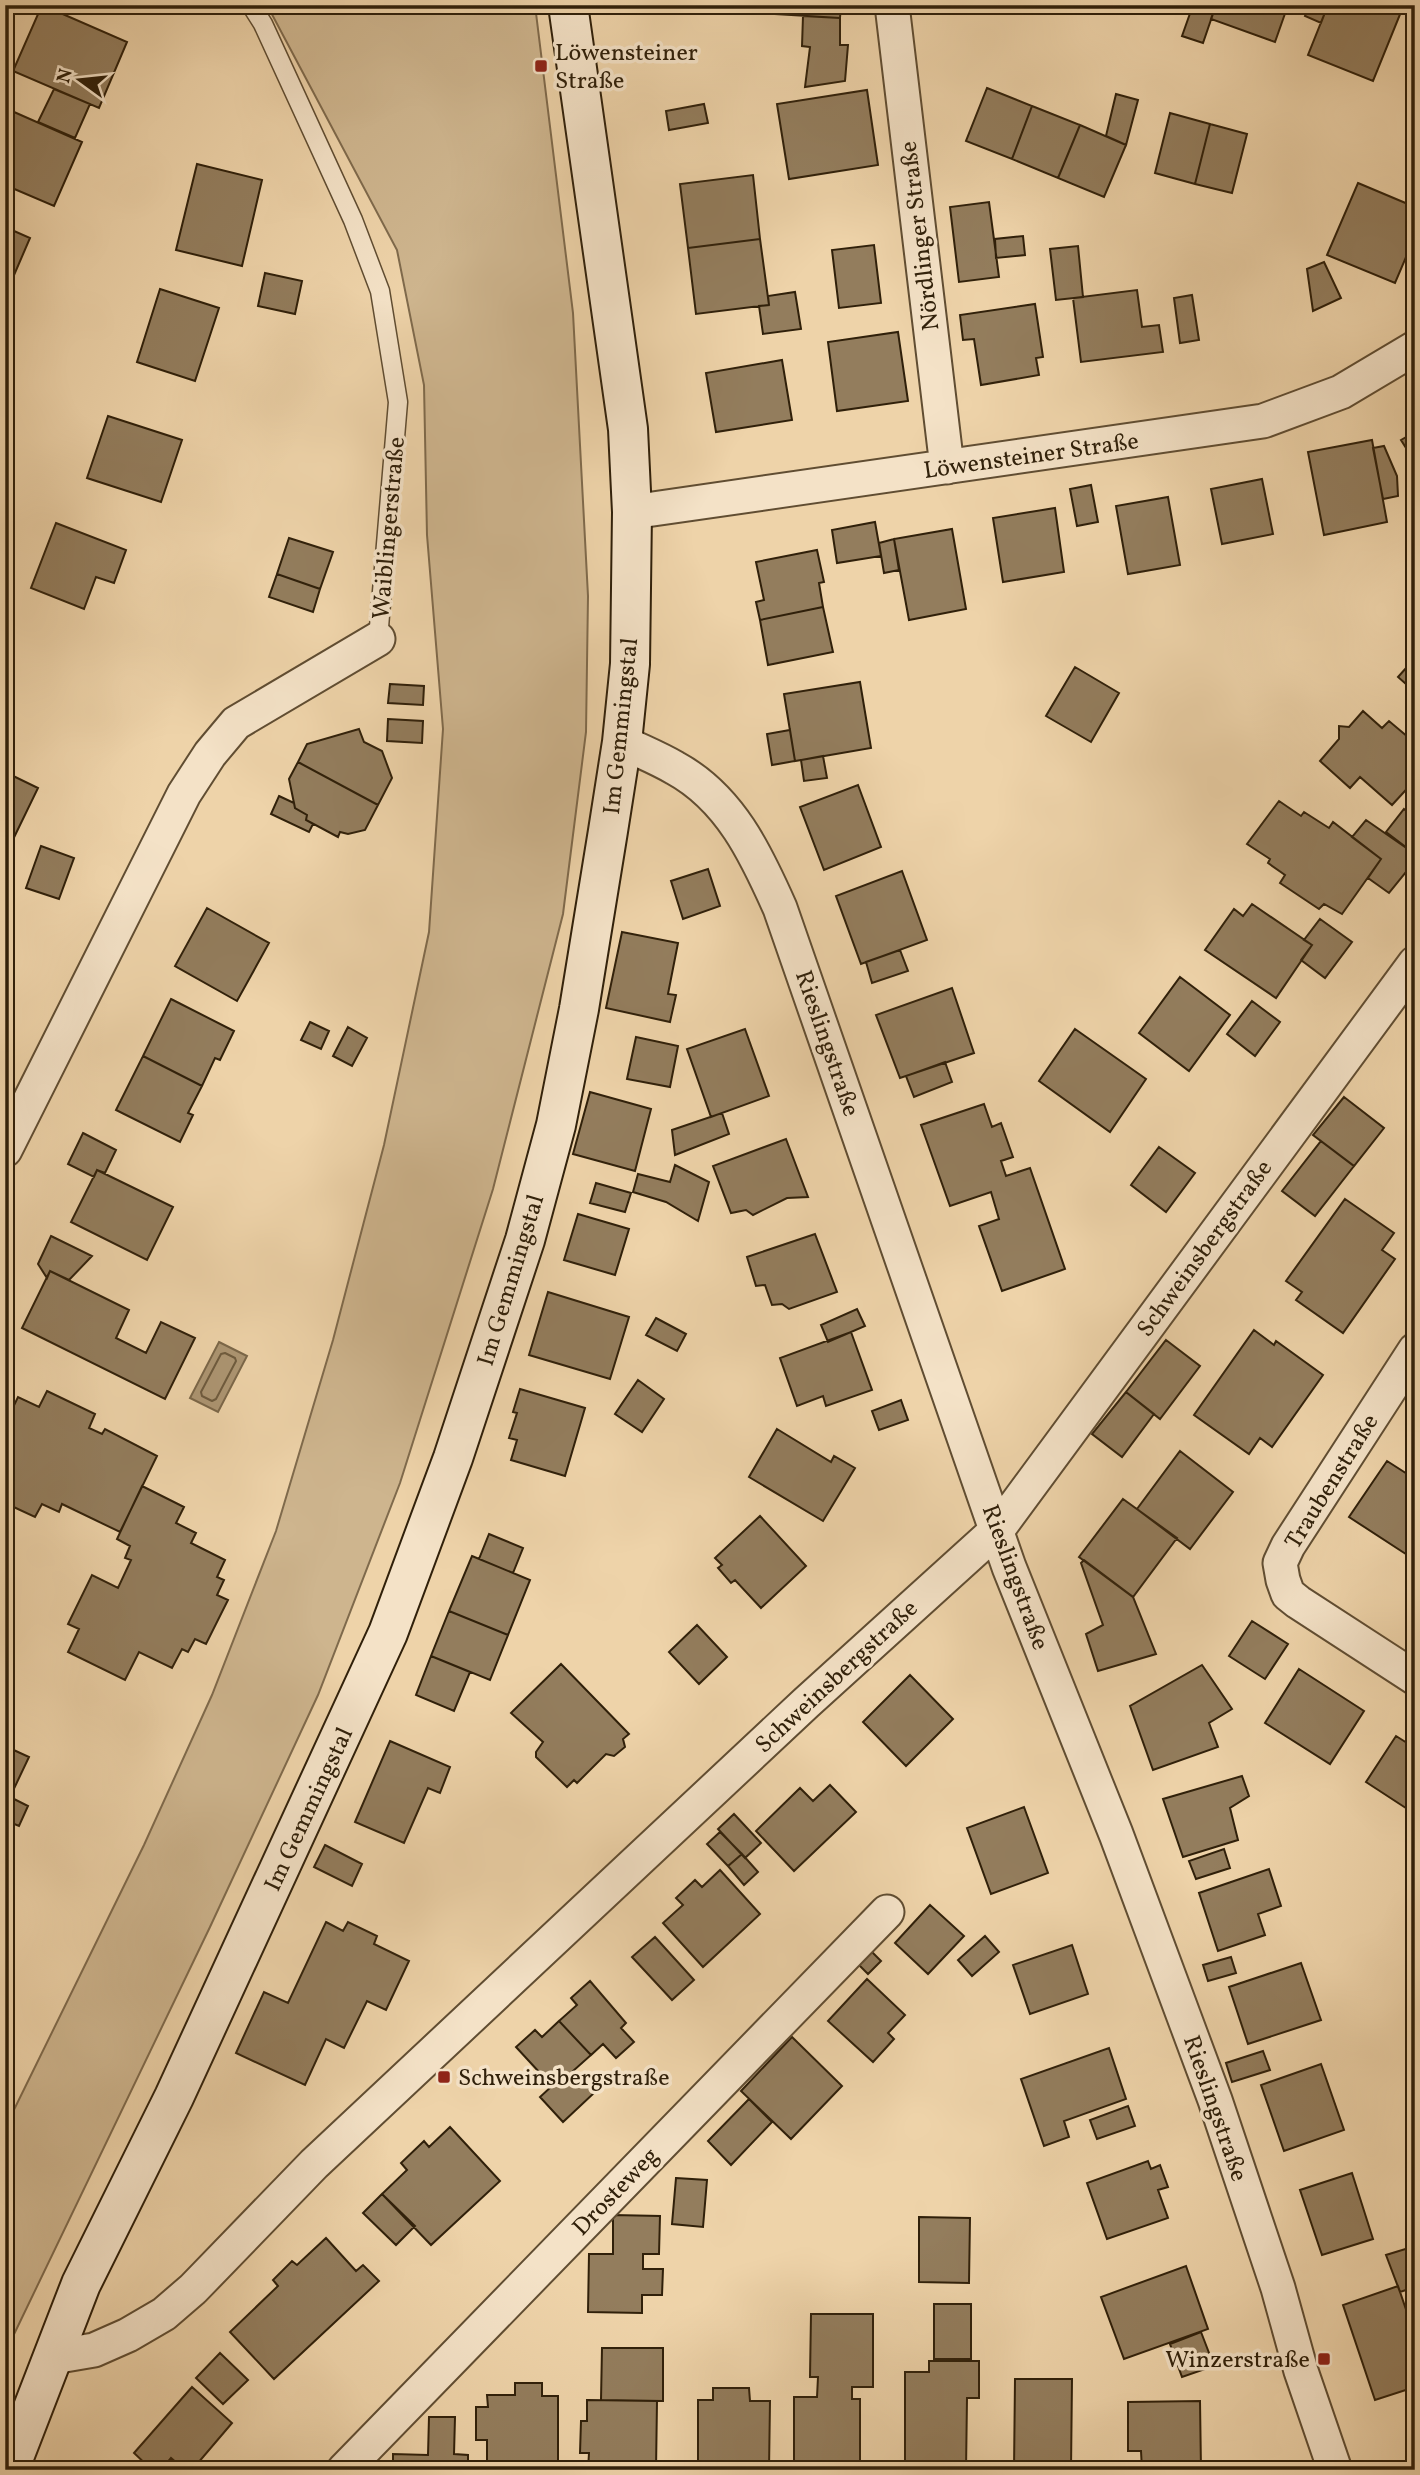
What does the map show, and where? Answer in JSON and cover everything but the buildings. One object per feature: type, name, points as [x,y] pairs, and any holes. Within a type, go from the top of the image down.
[{"type":"street","name":"Im Gemmingstal","points":[[9,2470],[81,2284],[174,2097],[388,1633],[453,1458],[525,1240],[556,1125],[579,1009],[622,742],[630,664],[632,512],[628,429],[568,5]]},
{"type":"street","name":"Nördlinger Straße","points":[[892,5],[947,467]]},
{"type":"street","name":"Löwensteiner Straße","points":[[632,512],[1263,421],[1341,392],[1415,348]]},
{"type":"street","name":"Waiblingerstraße","points":[[5,1150],[184,794],[209,754],[236,723],[378,639]]},
{"type":"street","name":"Rieslingstraße","points":[[622,742],[678,769],[728,811],[757,855],[780,908],[1009,1567],[1116,1834],[1215,2100],[1335,2470]]},
{"type":"street","name":"Schweinsbergstraße","points":[[53,2357],[94,2350],[128,2335],[164,2314],[193,2289],[334,2145],[836,1676],[998,1529],[1415,963]]},
{"type":"street","name":"Traubenstraße","points":[[1415,1350],[1288,1546],[1280,1563],[1288,1594],[1415,1678]]},
{"type":"street","name":"Drosteweg","points":[[344,2470],[887,1912]]},
{"type":"lane","name":"Waiblingerstraße","points":[[251,5],[263,24],[353,220],[380,291],[398,402],[378,639]]},
{"type":"shaded area","points":[[267,5],[535,5],[573,313],[588,596],[586,732],[563,914],[493,1189],[400,1483],[318,1695],[210,1927],[5,2353],[5,2128],[144,1845],[212,1695],[276,1531],[333,1340],[384,1145],[429,932],[443,729],[427,535],[424,385],[397,250]]},
{"type":"water","points":[[219,1342],[247,1356],[218,1412],[190,1398]]},
{"type":"place","name":"Löwensteiner Straße","points":[[541,66]]},
{"type":"place","name":"Schweinsbergstraße","points":[[444,2077]]},
{"type":"place","name":"Winzerstraße","points":[[1324,2359]]}]
